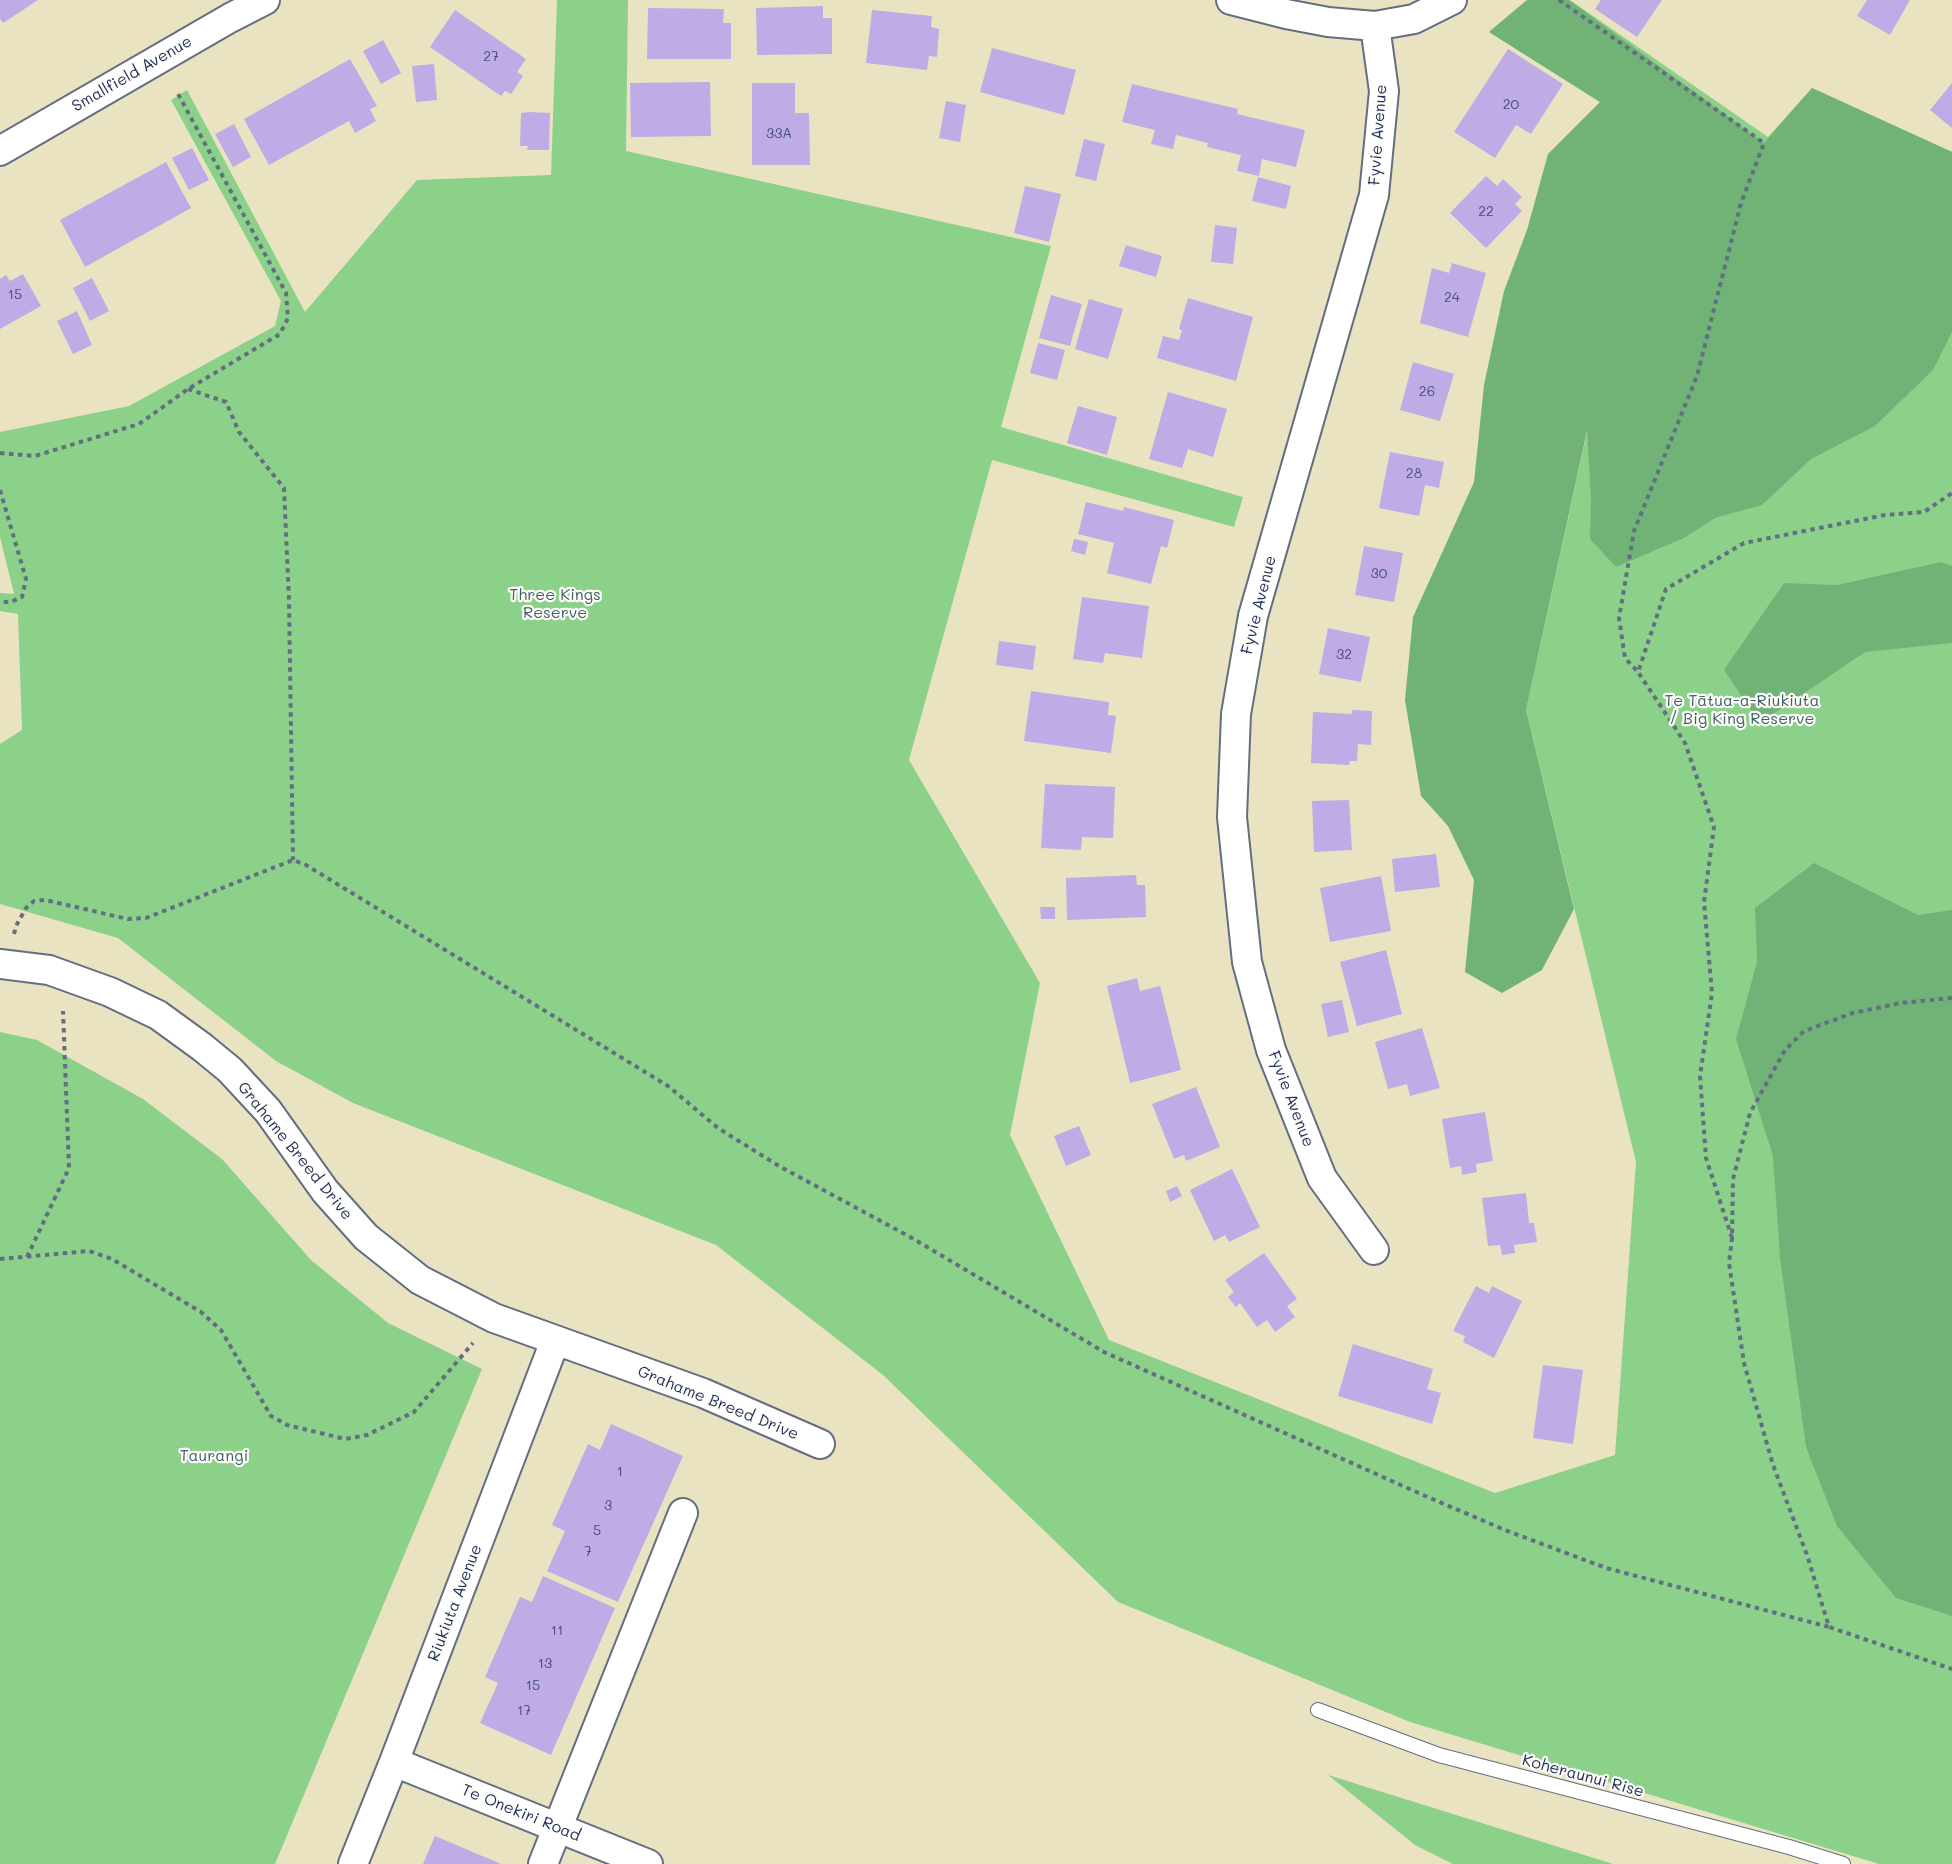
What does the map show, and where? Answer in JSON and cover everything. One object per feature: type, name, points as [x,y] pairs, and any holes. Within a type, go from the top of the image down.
[{"type":"street","name":"Smallfield Avenue","points":[[0,151],[220,23],[265,0]]},
{"type":"street","points":[[1231,0],[1328,22],[1375,26],[1413,19],[1452,0]]},
{"type":"street","name":"Fyvie Avenue","points":[[1374,1250],[1322,1178],[1271,1050],[1247,962],[1232,817],[1236,714],[1253,616],[1374,195],[1384,91],[1375,26]]},
{"type":"street","name":"Grahame Breed Drive","points":[[6,953],[110,992],[158,1015],[202,1047],[238,1078],[268,1111],[325,1191],[366,1237],[420,1280],[494,1318],[703,1393],[820,1444]]},
{"type":"street","name":"Riukiuta Avenue","points":[[352,1864],[394,1762],[555,1341]]},
{"type":"street","points":[[543,1864],[683,1513]]},
{"type":"street","name":"Te Onekiri Road","points":[[394,1762],[648,1864]]},
{"type":"lane","name":"Koheraunui Rise","points":[[1318,1710],[1439,1755],[1789,1847],[1843,1864]]},
{"type":"path","points":[[1559,0],[1764,143],[1741,203],[1697,376],[1634,531],[1619,618],[1625,658],[1638,672],[1685,743],[1714,827],[1704,902],[1712,993],[1700,1076],[1706,1158],[1732,1238]]},
{"type":"path","points":[[0,453],[35,456],[139,424],[188,389],[280,334],[288,318],[286,293],[177,92]]},
{"type":"path","points":[[188,389],[226,402],[239,432],[284,488],[289,600],[293,860]]},
{"type":"path","points":[[0,490],[26,579],[22,597],[11,602],[0,602]]},
{"type":"path","points":[[1638,672],[1666,589],[1744,543],[1885,515],[1924,512],[1952,493]]},
{"type":"path","points":[[6,953],[16,926],[26,908],[34,901],[45,900],[128,919],[146,918],[293,860],[306,865],[668,1086],[718,1128],[779,1166],[912,1238],[1104,1352],[1423,1495],[1505,1530],[1606,1568],[1829,1627],[1952,1669]]},
{"type":"path","points":[[1829,1627],[1807,1555],[1773,1465],[1744,1363],[1729,1263],[1732,1238],[1733,1179],[1750,1113],[1785,1050],[1804,1031],[1853,1013],[1901,1002],[1952,998]]},
{"type":"path","points":[[27,1257],[69,1168],[63,1004]]},
{"type":"path","points":[[0,1259],[89,1251],[112,1259],[201,1312],[221,1330],[271,1416],[287,1425],[345,1439],[367,1435],[414,1412],[475,1341]]},
{"type":"green space","points":[[557,0],[628,0],[626,151],[1051,246],[1001,427],[1243,497],[1234,527],[992,460],[909,760],[1040,983],[1010,1135],[1109,1340],[1495,1493],[1615,1455],[1636,1162],[1526,710],[1588,428],[1600,102],[1489,32],[1527,0],[1570,0],[1768,137],[1812,88],[1952,152],[1952,1864],[1879,1864],[1410,1722],[1118,1602],[883,1375],[716,1245],[353,1103],[276,1061],[118,938],[0,904],[0,744],[22,730],[18,614],[0,611],[0,593],[14,594],[0,537],[0,432],[129,406],[275,326],[281,301],[171,100],[187,90],[305,312],[417,180],[551,175]]},
{"type":"green space","points":[[1527,0],[1569,0],[1764,143],[1812,88],[1952,152],[1952,332],[1933,370],[1875,426],[1811,459],[1762,505],[1715,518],[1684,538],[1616,567],[1590,539],[1591,498],[1587,431],[1526,710],[1574,909],[1542,970],[1502,993],[1465,972],[1474,880],[1448,826],[1421,796],[1405,700],[1413,617],[1474,482],[1484,385],[1504,291],[1527,230],[1548,154],[1600,102],[1489,32]]},
{"type":"green space","points":[[1941,562],[1952,566],[1952,643],[1865,652],[1760,723],[1724,670],[1784,583],[1837,585]]},
{"type":"green space","points":[[1814,863],[1918,915],[1952,910],[1952,1616],[1896,1598],[1837,1526],[1806,1447],[1780,1258],[1773,1156],[1736,1039],[1757,962],[1755,908]]},
{"type":"green space","name":"Taurangi","points":[[0,1032],[37,1040],[143,1099],[222,1159],[311,1260],[388,1323],[482,1369],[275,1864],[0,1864]]},
{"type":"green space","points":[[1328,1775],[1613,1864],[1453,1864],[1415,1845]]},
{"type":"building","points":[[0,0],[38,0],[3,23],[0,19]]},
{"type":"building","points":[[1601,0],[1662,0],[1637,37],[1595,9]]},
{"type":"building","points":[[1867,0],[1910,0],[1890,35],[1857,16]]},
{"type":"building","points":[[823,6],[823,18],[832,18],[832,54],[757,55],[756,8]]},
{"type":"building","points":[[648,8],[724,9],[723,23],[731,23],[731,59],[647,59]]},
{"type":"building","points":[[455,10],[526,59],[517,72],[523,76],[511,94],[505,91],[501,96],[430,47]]},
{"type":"building","points":[[872,10],[932,16],[931,27],[939,29],[937,57],[929,56],[927,70],[866,63]]},
{"type":"building","points":[[383,40],[401,73],[381,84],[363,51]]},
{"type":"building","points":[[992,48],[1076,70],[1064,115],[980,92]]},
{"type":"building","points":[[1508,49],[1563,84],[1531,134],[1516,125],[1495,158],[1454,132]]},
{"type":"building","points":[[350,59],[377,106],[370,109],[376,121],[355,133],[349,121],[269,165],[244,119]]},
{"type":"building","points":[[434,64],[437,100],[416,102],[412,66]]},
{"type":"building","points":[[710,82],[711,136],[631,137],[630,83]]},
{"type":"building","points":[[752,83],[795,83],[795,113],[809,113],[810,165],[752,165]]},
{"type":"building","points":[[1952,83],[1952,128],[1930,110]]},
{"type":"building","points":[[1132,84],[1238,109],[1237,114],[1305,130],[1296,167],[1262,159],[1259,176],[1237,171],[1241,155],[1207,147],[1208,143],[1176,135],[1173,149],[1151,144],[1155,130],[1122,122]]},
{"type":"building","points":[[946,101],[966,105],[960,142],[939,138]]},
{"type":"building","points":[[521,113],[550,113],[549,150],[527,150],[528,146],[520,146]]},
{"type":"building","points":[[234,124],[251,157],[233,167],[215,134]]},
{"type":"building","points":[[1084,139],[1105,144],[1096,181],[1075,176]]},
{"type":"building","points":[[192,148],[209,180],[189,190],[172,158]]},
{"type":"building","points":[[166,162],[191,208],[85,267],[60,220]]},
{"type":"building","points":[[1486,176],[1497,186],[1503,179],[1522,197],[1515,204],[1522,211],[1486,248],[1450,213]]},
{"type":"building","points":[[1258,177],[1291,186],[1286,209],[1252,201]]},
{"type":"building","points":[[1025,186],[1061,194],[1049,242],[1014,233]]},
{"type":"building","points":[[1215,225],[1237,228],[1233,264],[1211,262]]},
{"type":"building","points":[[1126,245],[1162,256],[1156,277],[1119,266]]},
{"type":"building","points":[[1452,263],[1486,273],[1468,337],[1420,323],[1432,268],[1449,273]]},
{"type":"building","points":[[23,274],[41,306],[0,329],[0,279],[6,275],[10,281]]},
{"type":"building","points":[[92,278],[109,311],[90,321],[73,288]]},
{"type":"building","points":[[1051,295],[1082,304],[1070,346],[1039,338]]},
{"type":"building","points":[[1188,298],[1253,317],[1236,381],[1157,358],[1163,336],[1179,340],[1182,330],[1179,329]]},
{"type":"building","points":[[1089,299],[1123,309],[1108,359],[1075,349]]},
{"type":"building","points":[[77,311],[92,345],[73,354],[57,321]]},
{"type":"building","points":[[1038,343],[1065,350],[1057,380],[1030,373]]},
{"type":"building","points":[[1413,362],[1454,374],[1440,421],[1400,410]]},
{"type":"building","points":[[1168,392],[1227,409],[1213,457],[1188,449],[1182,468],[1149,459]]},
{"type":"building","points":[[1078,406],[1117,417],[1107,455],[1067,443]]},
{"type":"building","points":[[1390,452],[1444,462],[1439,488],[1425,485],[1419,516],[1379,508]]},
{"type":"building","points":[[1086,502],[1123,511],[1124,507],[1174,520],[1167,548],[1161,546],[1151,584],[1107,573],[1114,543],[1078,534]]},
{"type":"building","points":[[1074,539],[1088,542],[1085,555],[1071,551]]},
{"type":"building","points":[[1364,546],[1403,553],[1394,602],[1355,595]]},
{"type":"building","points":[[1082,597],[1149,606],[1142,658],[1105,653],[1103,663],[1073,659]]},
{"type":"building","points":[[1328,628],[1370,637],[1361,682],[1319,674]]},
{"type":"building","points":[[999,641],[1036,646],[1033,670],[996,665]]},
{"type":"building","points":[[1031,691],[1109,702],[1108,715],[1116,716],[1111,753],[1024,741]]},
{"type":"building","points":[[1352,710],[1372,711],[1371,745],[1358,744],[1357,761],[1350,761],[1349,765],[1311,763],[1313,712],[1352,714]]},
{"type":"building","points":[[1045,784],[1115,787],[1113,838],[1082,837],[1081,850],[1041,848]]},
{"type":"building","points":[[1349,800],[1352,850],[1314,852],[1312,801]]},
{"type":"building","points":[[1436,854],[1440,887],[1395,892],[1392,859]]},
{"type":"building","points":[[1136,875],[1137,885],[1145,885],[1146,917],[1067,920],[1066,878]]},
{"type":"building","points":[[1381,876],[1391,931],[1330,942],[1320,888]]},
{"type":"building","points":[[1040,907],[1055,907],[1055,919],[1041,919]]},
{"type":"building","points":[[1386,950],[1402,1014],[1357,1026],[1340,962]]},
{"type":"building","points":[[1137,978],[1140,991],[1160,986],[1181,1070],[1130,1083],[1107,986]]},
{"type":"building","points":[[1342,1000],[1349,1032],[1328,1037],[1321,1004]]},
{"type":"building","points":[[1422,1028],[1440,1088],[1410,1096],[1407,1084],[1388,1089],[1375,1042]]},
{"type":"building","points":[[1196,1087],[1220,1147],[1186,1161],[1184,1155],[1174,1159],[1152,1104]]},
{"type":"building","points":[[1485,1112],[1493,1161],[1476,1164],[1477,1172],[1462,1175],[1461,1166],[1450,1168],[1442,1119]]},
{"type":"building","points":[[1079,1126],[1091,1155],[1066,1166],[1054,1136]]},
{"type":"building","points":[[1232,1169],[1260,1227],[1229,1242],[1225,1235],[1214,1241],[1190,1190]]},
{"type":"building","points":[[1177,1186],[1182,1196],[1170,1202],[1166,1191]]},
{"type":"building","points":[[1526,1193],[1529,1223],[1534,1223],[1537,1242],[1514,1245],[1515,1253],[1502,1255],[1500,1245],[1488,1246],[1482,1198]]},
{"type":"building","points":[[1264,1253],[1297,1299],[1287,1306],[1295,1317],[1275,1332],[1267,1320],[1257,1327],[1240,1303],[1236,1307],[1228,1297],[1234,1292],[1225,1280]]},
{"type":"building","points":[[1476,1286],[1489,1293],[1492,1286],[1522,1301],[1494,1358],[1463,1342],[1465,1336],[1453,1331]]},
{"type":"building","points":[[1353,1344],[1433,1369],[1427,1389],[1441,1393],[1432,1424],[1338,1396]]},
{"type":"building","points":[[1543,1365],[1583,1370],[1573,1444],[1533,1438]]},
{"type":"building","points":[[611,1424],[683,1456],[618,1602],[547,1571],[565,1531],[552,1525],[588,1444],[600,1450]]},
{"type":"building","points":[[543,1576],[615,1608],[551,1755],[480,1723],[498,1683],[485,1677],[520,1597],[532,1602]]},
{"type":"building","points":[[435,1836],[501,1864],[423,1864]]},
{"type":"park label","name":"Three Kings Reserve","points":[[555,604]]},
{"type":"park label","name":"Te Tātua-a-Riukiuta / Big King Reserve","points":[[1742,710]]}]
